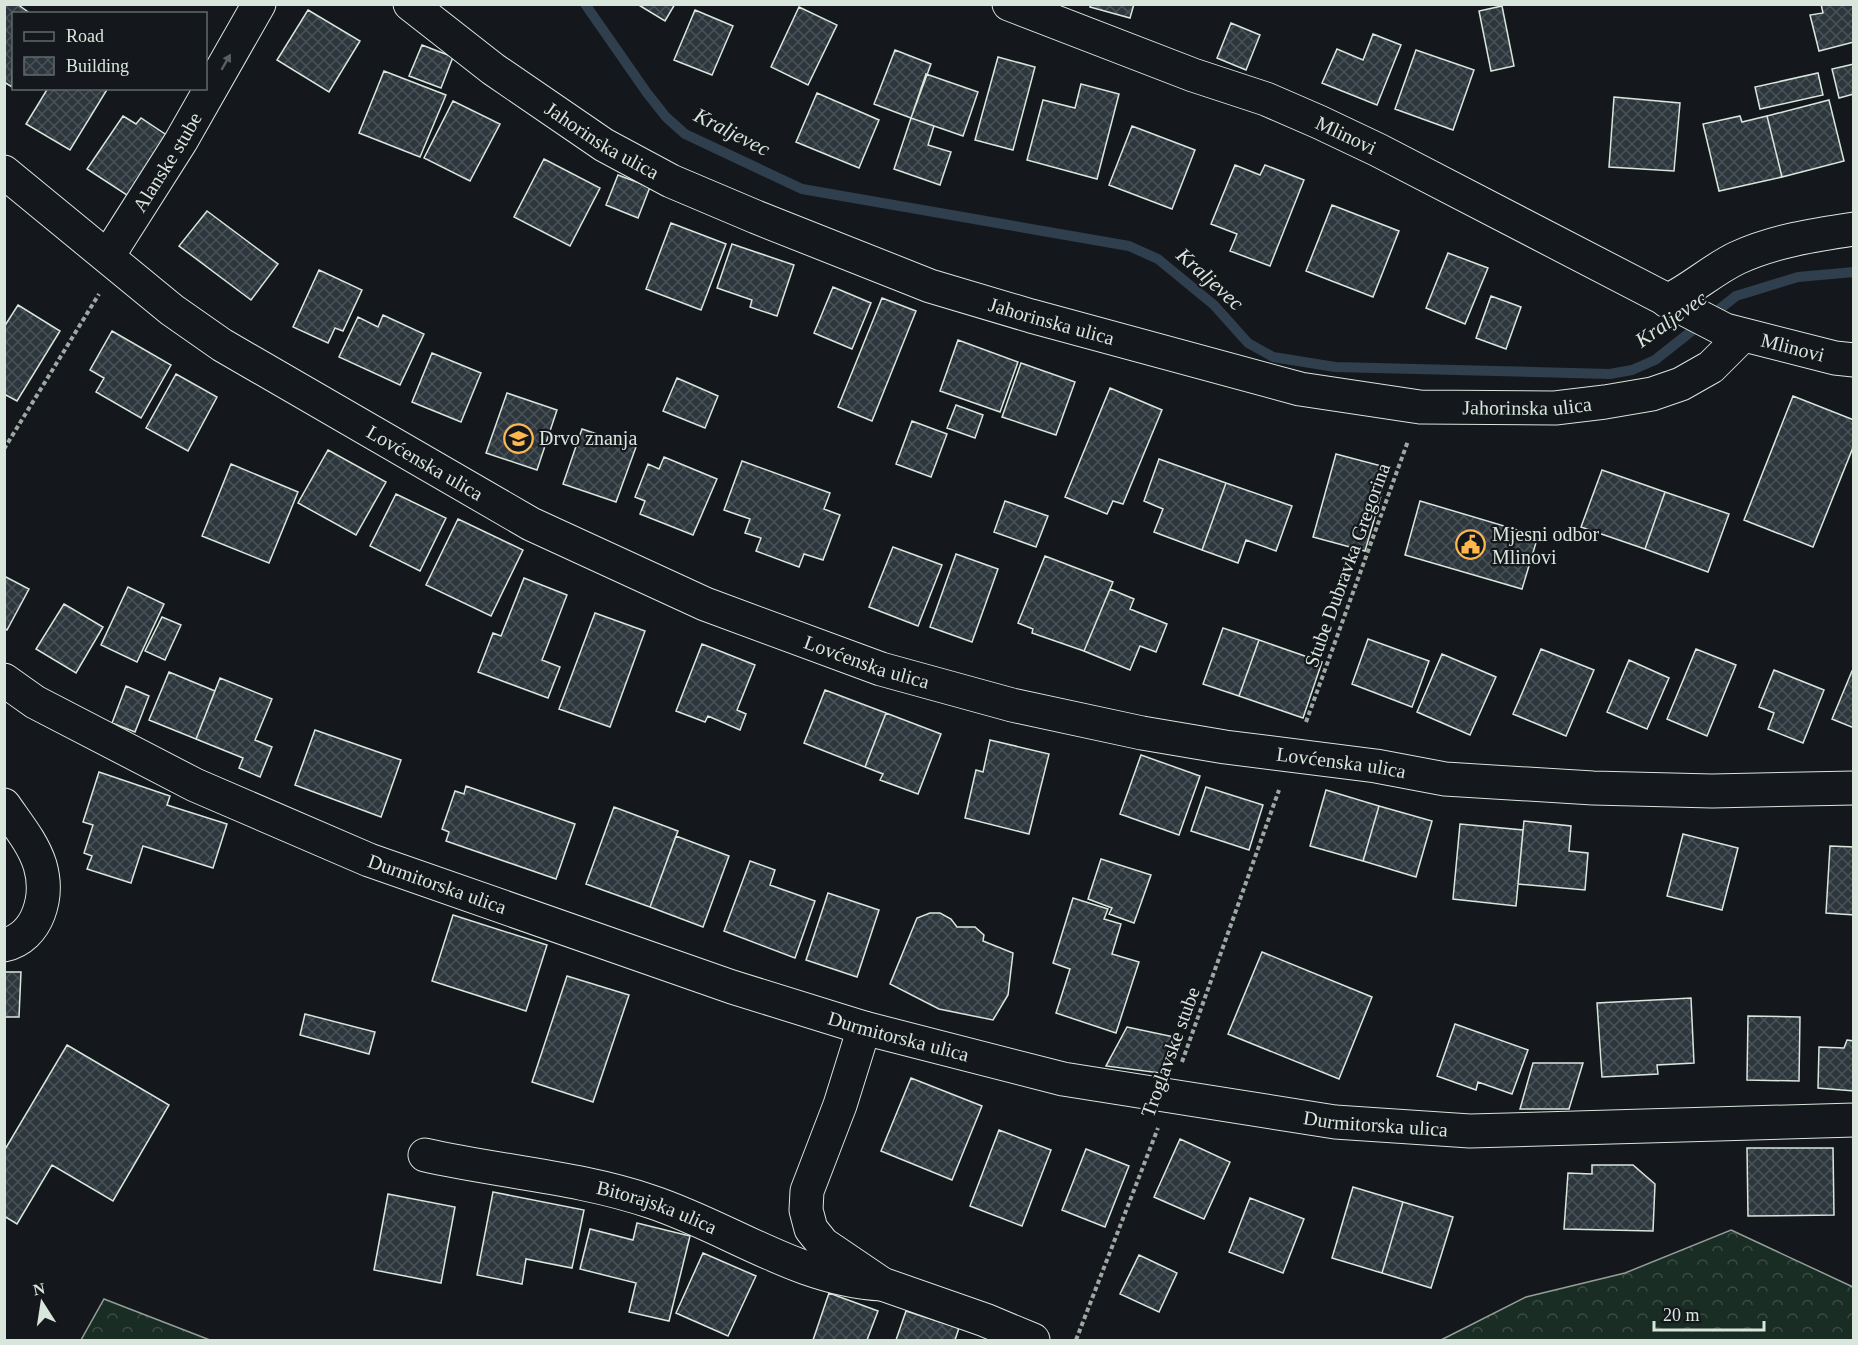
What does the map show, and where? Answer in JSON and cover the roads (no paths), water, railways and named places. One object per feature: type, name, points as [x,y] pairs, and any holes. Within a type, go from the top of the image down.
[{"type":"street","name":"Alanske stube","points":[[108,256],[181,141],[260,4]]},
{"type":"street","name":"Jahorinska ulica","points":[[410,4],[493,69],[604,145],[671,181],[811,240],[930,286],[1031,316],[1300,389],[1420,407],[1555,408],[1652,394],[1681,384],[1711,367],[1733,333]]},
{"type":"street","name":"Mlinovi","points":[[1009,4],[1193,75],[1266,99],[1318,122],[1378,150],[1676,306],[1733,333],[1854,360]]},
{"type":"street","name":"Lovćenska ulica","points":[[4,172],[172,310],[222,345],[531,524],[705,604],[881,669],[1012,705],[1142,733],[1226,747],[1376,766],[1444,779],[1593,788],[1712,791],[1854,788]]},
{"type":"street","points":[[1676,306],[1686,291],[1713,271],[1763,248],[1854,229]]},
{"type":"street","name":"Durmitorska ulica","points":[[4,680],[35,702],[185,780],[369,860],[732,987],[864,1028],[1064,1079],[1335,1122],[1470,1131],[1854,1120]]},
{"type":"street","points":[[4,805],[34,850],[40,867],[42,886],[41,909],[35,922],[26,935],[4,945]]},
{"type":"street","name":"Bitorajska ulica","points":[[864,1028],[840,1105],[812,1172],[807,1191],[806,1210],[811,1229],[823,1244],[882,1284],[974,1316],[1033,1341]]},
{"type":"street","name":"Bitorajska ulica","points":[[424,1155],[610,1188],[698,1218],[822,1275],[852,1282],[882,1284]]},
{"type":"waterway","name":"Kraljevec","points":[[585,4],[647,93],[666,117],[685,134],[802,189],[1129,246],[1158,259],[1214,305],[1248,343],[1273,357],[1335,367],[1610,374],[1632,370],[1655,360],[1736,296],[1798,277],[1854,272]]},
{"type":"place","name":"Drvo znanja","points":[[518,438]]},
{"type":"place","name":"Mjesni odbor Mlinovi","points":[[1471,545]]}]
